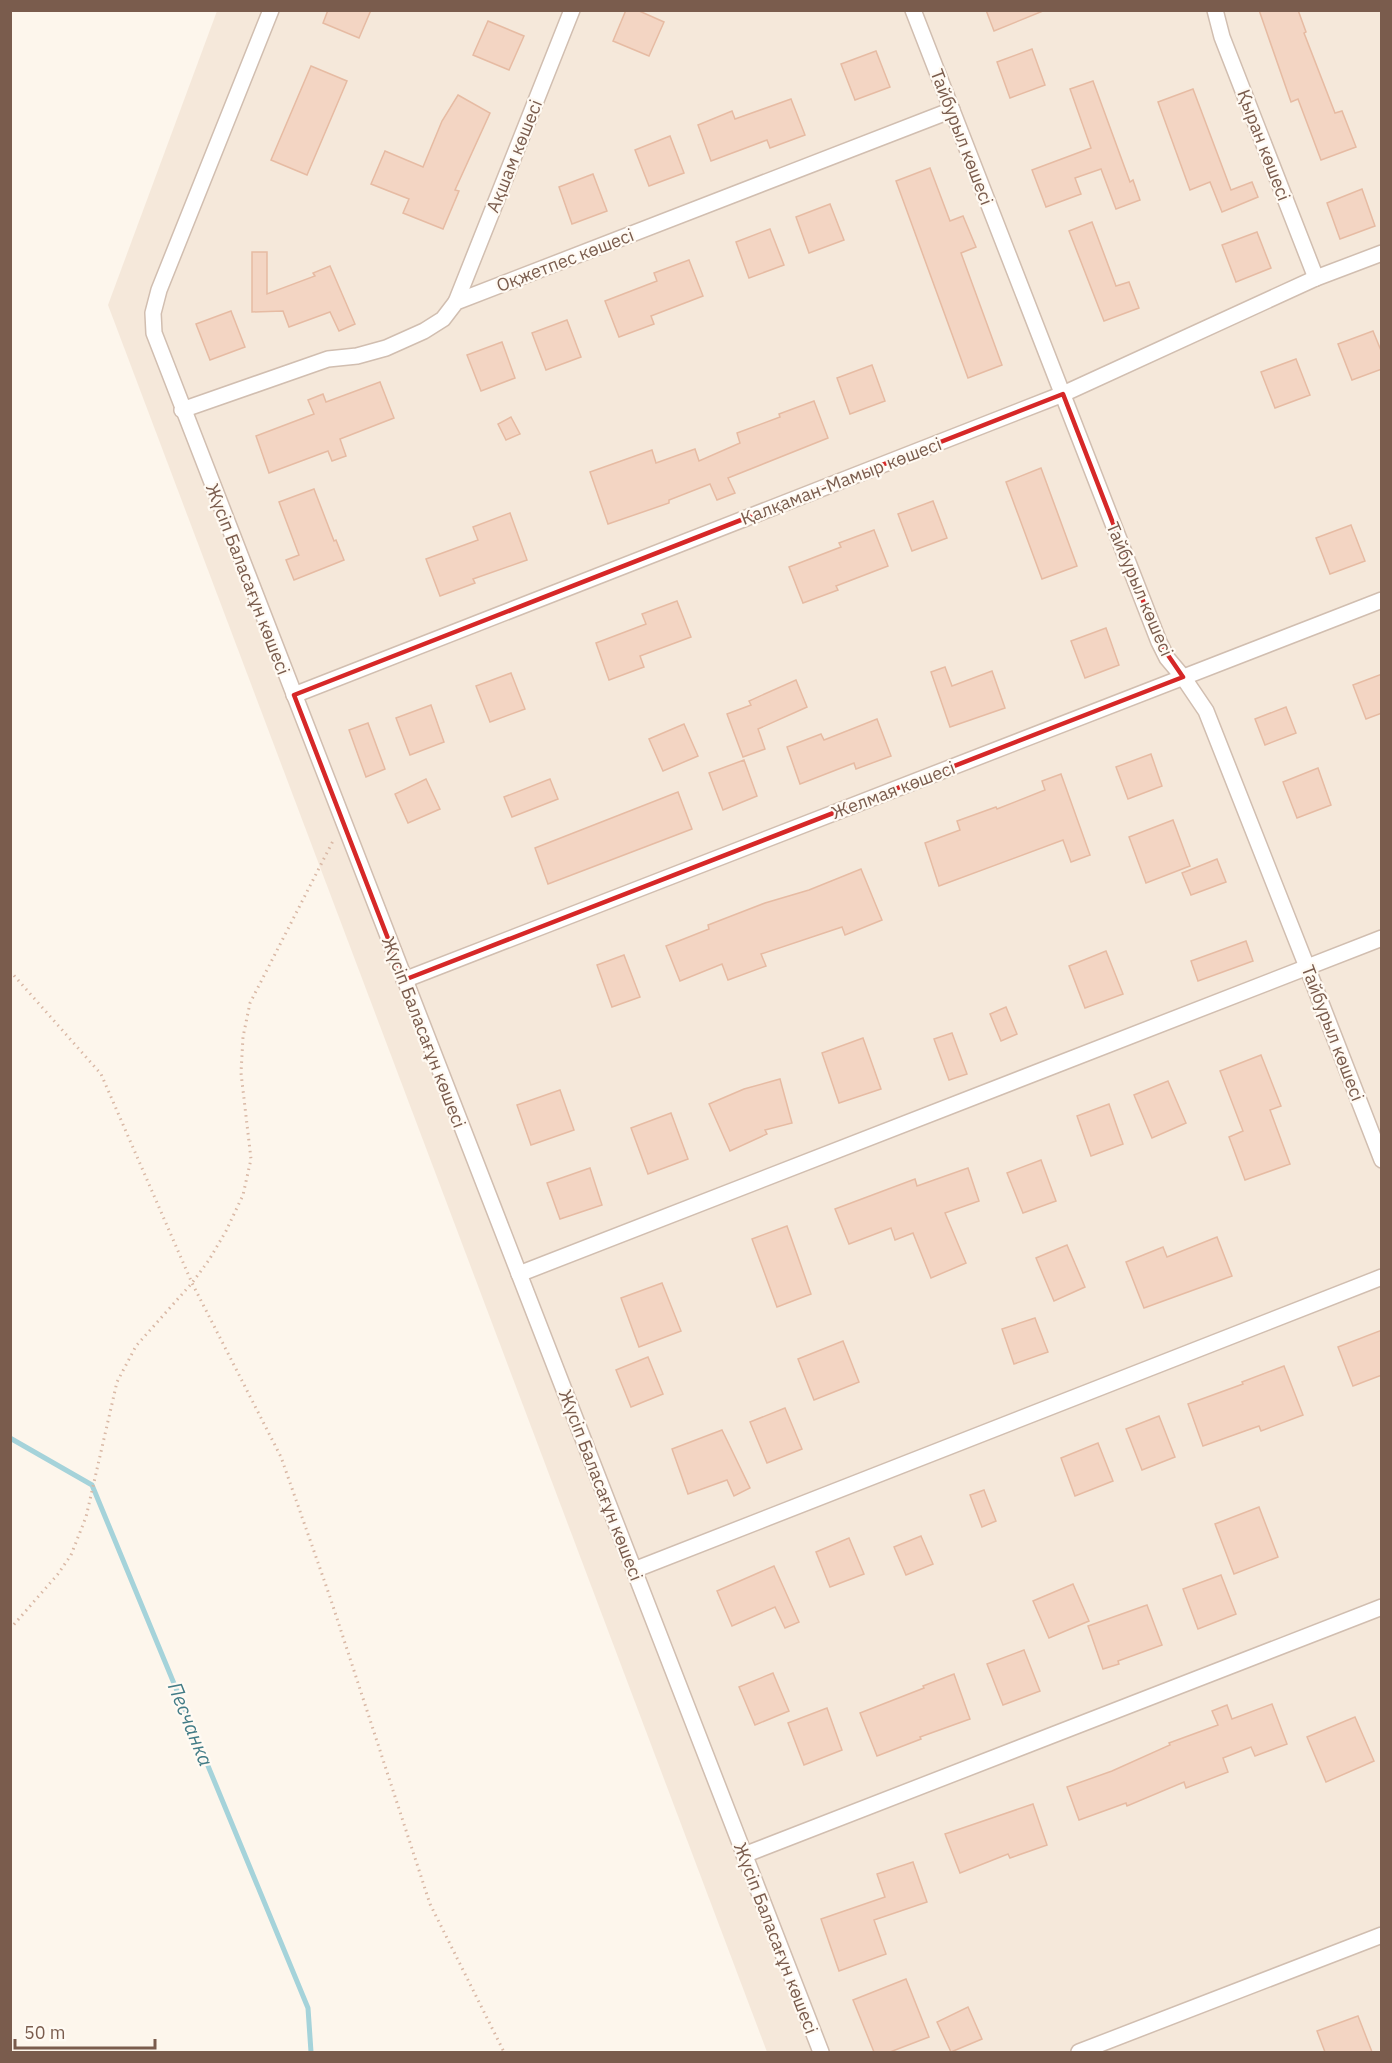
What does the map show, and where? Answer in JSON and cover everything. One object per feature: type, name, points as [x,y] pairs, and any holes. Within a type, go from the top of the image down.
[{"type":"street","name":"Жүсіп Баласағұн көшесі","points":[[271,10],[163,279],[153,313],[154,333],[821,2052]]},
{"type":"street","name":"Ақшам көшесі","points":[[456,302],[572,10]]},
{"type":"street","name":"Тайбурыл көшесі","points":[[913,10],[1158,642],[1206,711],[1382,1160]]},
{"type":"street","name":"Қыран көшесі","points":[[1215,10],[1222,37],[1316,278]]},
{"type":"street","name":"Оқжетпес көшесі","points":[[182,410],[328,359],[357,356],[386,348],[424,331],[443,319],[456,302],[952,110]]},
{"type":"street","name":"Қалқаман-Мамыр көшесі","points":[[294,694],[1063,394],[1316,278],[1382,253]]},
{"type":"street","name":"Желмая көшесі","points":[[404,980],[1382,600]]},
{"type":"street","points":[[519,1274],[1382,938]]},
{"type":"street","points":[[634,1570],[1382,1277]]},
{"type":"street","points":[[744,1855],[1382,1607]]},
{"type":"street","points":[[1079,2052],[1382,1935]]},
{"type":"path","points":[[10,1629],[58,1574],[71,1555],[86,1517],[117,1382],[136,1346],[192,1283],[226,1231],[243,1195],[250,1159],[241,1073],[243,1036],[250,1003],[342,822]]},
{"type":"path","points":[[10,971],[101,1074],[192,1283],[281,1457],[330,1597],[430,1904],[504,2052]]},
{"type":"highlighted area","points":[[1063,394],[1159,642],[1183,677],[404,980],[294,695]]},
{"type":"shaded area","points":[[217,11],[1381,11],[1381,2052],[767,2052],[108,305]]},
{"type":"building","points":[[328,10],[371,10],[359,38],[323,23]]},
{"type":"building","points":[[626,10],[637,10],[664,22],[649,56],[613,41]]},
{"type":"building","points":[[986,10],[1043,10],[1043,11],[994,31]]},
{"type":"building","points":[[1259,10],[1298,10],[1306,32],[1304,33],[1335,113],[1342,111],[1356,147],[1321,160],[1298,99],[1291,102]]},
{"type":"building","points":[[488,21],[524,36],[509,70],[473,55]]},
{"type":"building","points":[[1032,49],[1045,85],[1010,98],[997,62]]},
{"type":"building","points":[[876,51],[890,87],[855,100],[841,64]]},
{"type":"building","points":[[311,66],[347,81],[307,175],[271,160]]},
{"type":"building","points":[[1093,81],[1130,182],[1133,180],[1140,200],[1116,209],[1101,169],[1075,178],[1081,194],[1046,207],[1032,170],[1091,148],[1070,89]]},
{"type":"building","points":[[1193,89],[1231,190],[1252,182],[1258,197],[1222,212],[1210,182],[1190,190],[1158,102]]},
{"type":"building","points":[[458,95],[490,113],[455,190],[459,191],[443,229],[403,213],[409,199],[371,184],[385,151],[423,167],[442,121]]},
{"type":"building","points":[[791,99],[805,135],[770,148],[767,140],[711,161],[698,125],[732,111],[735,119]]},
{"type":"building","points":[[670,136],[684,173],[649,186],[635,150]]},
{"type":"building","points":[[930,168],[950,221],[963,216],[976,247],[961,253],[1002,365],[968,378],[896,181]]},
{"type":"building","points":[[593,174],[607,211],[572,224],[559,187]]},
{"type":"building","points":[[1362,189],[1375,226],[1340,239],[1327,203]]},
{"type":"building","points":[[830,204],[844,240],[809,253],[796,217]]},
{"type":"building","points":[[1092,222],[1116,286],[1129,282],[1139,308],[1104,321],[1069,231]]},
{"type":"building","points":[[770,229],[784,265],[749,278],[736,242]]},
{"type":"building","points":[[1257,232],[1271,268],[1236,282],[1222,245]]},
{"type":"building","points":[[252,252],[267,252],[267,294],[315,276],[313,273],[330,266],[355,324],[339,331],[330,312],[289,327],[283,311],[252,312]]},
{"type":"building","points":[[689,260],[703,296],[651,316],[654,324],[619,337],[605,301],[657,281],[654,273]]},
{"type":"building","points":[[231,311],[245,347],[210,360],[196,324]]},
{"type":"building","points":[[567,320],[581,357],[546,370],[532,333]]},
{"type":"building","points":[[1373,331],[1382,353],[1382,369],[1352,380],[1338,344]]},
{"type":"building","points":[[502,342],[515,378],[481,391],[467,355]]},
{"type":"building","points":[[1296,359],[1310,395],[1275,408],[1261,372]]},
{"type":"building","points":[[872,365],[885,401],[850,414],[837,378]]},
{"type":"building","points":[[380,382],[394,418],[340,439],[346,456],[332,461],[328,451],[269,473],[256,436],[314,414],[308,400],[323,394],[326,402]]},
{"type":"building","points":[[814,401],[828,438],[728,478],[735,493],[717,500],[710,484],[669,500],[669,503],[608,524],[590,472],[652,450],[656,463],[695,449],[699,461],[740,443],[737,433]]},
{"type":"building","points":[[511,417],[520,434],[506,440],[498,424]]},
{"type":"building","points":[[1041,468],[1077,566],[1042,579],[1006,482]]},
{"type":"building","points":[[314,489],[334,541],[336,540],[344,560],[294,580],[286,560],[299,555],[279,502]]},
{"type":"building","points":[[933,501],[947,538],[912,551],[898,514]]},
{"type":"building","points":[[510,513],[527,560],[473,579],[475,583],[440,596],[426,559],[478,540],[473,527]]},
{"type":"building","points":[[1351,525],[1365,561],[1330,574],[1316,538]]},
{"type":"building","points":[[874,530],[888,566],[836,586],[838,590],[803,603],[789,567],[841,547],[839,543]]},
{"type":"building","points":[[677,601],[691,637],[640,656],[644,667],[609,680],[596,643],[646,624],[642,614]]},
{"type":"building","points":[[1106,628],[1119,665],[1085,678],[1071,641]]},
{"type":"building","points":[[945,667],[952,686],[992,671],[1005,708],[950,727],[931,672]]},
{"type":"building","points":[[511,673],[525,709],[490,722],[476,686]]},
{"type":"building","points":[[1382,674],[1382,713],[1366,719],[1353,685]]},
{"type":"building","points":[[796,680],[807,707],[758,729],[765,749],[743,757],[727,714],[751,705],[749,701]]},
{"type":"building","points":[[431,705],[444,742],[410,755],[396,718]]},
{"type":"building","points":[[1286,707],[1296,733],[1265,745],[1255,719]]},
{"type":"building","points":[[877,719],[891,756],[856,769],[854,763],[800,784],[787,747],[821,734],[824,740]]},
{"type":"building","points":[[368,723],[385,769],[366,777],[349,730]]},
{"type":"building","points":[[684,724],[698,756],[663,771],[649,739]]},
{"type":"building","points":[[1151,754],[1162,786],[1128,799],[1116,767]]},
{"type":"building","points":[[744,760],[757,796],[723,810],[709,773]]},
{"type":"building","points":[[1318,768],[1331,805],[1297,818],[1283,782]]},
{"type":"building","points":[[1061,774],[1090,855],[1071,862],[1063,840],[939,886],[925,843],[960,830],[957,821],[996,807],[997,809],[1045,790],[1042,781]]},
{"type":"building","points":[[426,779],[440,809],[408,823],[395,794]]},
{"type":"building","points":[[550,779],[558,799],[512,817],[504,797]]},
{"type":"building","points":[[678,792],[692,829],[548,884],[535,848]]},
{"type":"building","points":[[1173,820],[1190,866],[1146,883],[1129,837]]},
{"type":"building","points":[[1217,859],[1226,882],[1191,895],[1182,873]]},
{"type":"building","points":[[861,869],[882,920],[845,935],[842,927],[761,954],[766,966],[728,980],[722,964],[680,981],[666,946],[709,929],[708,925],[765,903],[809,890]]},
{"type":"building","points":[[1246,941],[1253,961],[1198,981],[1191,961]]},
{"type":"building","points":[[1106,951],[1123,994],[1085,1008],[1069,966]]},
{"type":"building","points":[[624,955],[640,997],[612,1007],[597,965]]},
{"type":"building","points":[[1006,1007],[1017,1034],[1001,1041],[990,1014]]},
{"type":"building","points":[[952,1033],[967,1074],[949,1080],[934,1039]]},
{"type":"building","points":[[863,1038],[881,1089],[839,1103],[822,1053]]},
{"type":"building","points":[[1261,1055],[1281,1106],[1270,1110],[1290,1164],[1245,1180],[1229,1137],[1243,1131],[1220,1071]]},
{"type":"building","points":[[780,1079],[792,1123],[765,1130],[767,1134],[730,1151],[709,1104],[744,1089]]},
{"type":"building","points":[[1168,1081],[1186,1123],[1152,1138],[1134,1095]]},
{"type":"building","points":[[560,1090],[574,1130],[531,1145],[517,1105]]},
{"type":"building","points":[[1109,1104],[1123,1144],[1091,1156],[1077,1116]]},
{"type":"building","points":[[671,1113],[688,1159],[648,1174],[631,1128]]},
{"type":"building","points":[[1041,1160],[1056,1201],[1023,1213],[1007,1173]]},
{"type":"building","points":[[590,1168],[602,1205],[560,1219],[547,1183]]},
{"type":"building","points":[[968,1168],[979,1201],[945,1213],[966,1263],[931,1278],[913,1233],[895,1240],[891,1228],[849,1244],[835,1209],[915,1179],[917,1186]]},
{"type":"building","points":[[787,1226],[811,1294],[777,1307],[752,1239]]},
{"type":"building","points":[[1217,1237],[1232,1276],[1144,1308],[1126,1262],[1163,1247],[1167,1257]]},
{"type":"building","points":[[1067,1245],[1085,1287],[1054,1301],[1036,1258]]},
{"type":"building","points":[[662,1283],[681,1331],[639,1347],[621,1298]]},
{"type":"building","points":[[1035,1318],[1048,1352],[1014,1364],[1002,1329]]},
{"type":"building","points":[[1382,1330],[1382,1375],[1353,1386],[1338,1347]]},
{"type":"building","points":[[843,1341],[859,1382],[814,1400],[798,1359]]},
{"type":"building","points":[[648,1357],[663,1394],[631,1407],[616,1370]]},
{"type":"building","points":[[1284,1366],[1303,1415],[1261,1431],[1259,1426],[1203,1446],[1188,1404]]},
{"type":"building","points":[[785,1408],[802,1449],[767,1463],[750,1422]]},
{"type":"building","points":[[1159,1416],[1175,1457],[1142,1470],[1126,1429]]},
{"type":"building","points":[[722,1430],[750,1488],[734,1496],[727,1480],[688,1494],[672,1449]]},
{"type":"building","points":[[1098,1443],[1113,1481],[1075,1496],[1061,1458]]},
{"type":"building","points":[[984,1490],[996,1521],[982,1527],[970,1495]]},
{"type":"building","points":[[1259,1507],[1278,1557],[1234,1574],[1215,1524]]},
{"type":"building","points":[[921,1536],[933,1564],[906,1575],[894,1547]]},
{"type":"building","points":[[849,1538],[864,1574],[830,1587],[816,1552]]},
{"type":"building","points":[[774,1566],[799,1622],[785,1628],[775,1607],[732,1626],[717,1591]]},
{"type":"building","points":[[1221,1575],[1236,1614],[1198,1629],[1183,1589]]},
{"type":"building","points":[[1073,1584],[1089,1621],[1049,1638],[1033,1601]]},
{"type":"building","points":[[1147,1605],[1162,1645],[1103,1669],[1088,1626]]},
{"type":"building","points":[[1024,1650],[1040,1691],[1003,1705],[987,1664]]},
{"type":"building","points":[[773,1673],[789,1711],[755,1725],[739,1687]]},
{"type":"building","points":[[954,1674],[970,1719],[877,1756],[860,1713]]},
{"type":"building","points":[[1272,1704],[1287,1744],[1255,1756],[1251,1747],[1223,1758],[1228,1772],[1186,1788],[1184,1782],[1127,1806],[1126,1803],[1079,1820],[1067,1787],[1112,1771],[1170,1745],[1169,1743],[1218,1725],[1212,1711],[1227,1705],[1232,1719]]},
{"type":"building","points":[[827,1708],[842,1750],[804,1765],[788,1723]]},
{"type":"building","points":[[1355,1717],[1374,1761],[1326,1782],[1307,1737]]},
{"type":"building","points":[[1033,1804],[1047,1845],[1010,1858],[1008,1854],[960,1873],[945,1834]]},
{"type":"building","points":[[913,1862],[927,1902],[874,1920],[886,1954],[839,1971],[821,1919],[885,1897],[877,1874]]},
{"type":"building","points":[[906,1979],[929,2037],[890,2052],[874,2052],[853,2000]]},
{"type":"building","points":[[968,2007],[982,2039],[951,2052],[937,2022]]},
{"type":"building","points":[[1358,2016],[1372,2052],[1325,2052],[1317,2031]]},
{"type":"waterway","name":"Песчанка","points":[[10,1438],[92,1485],[308,2008],[311,2052]]}]
